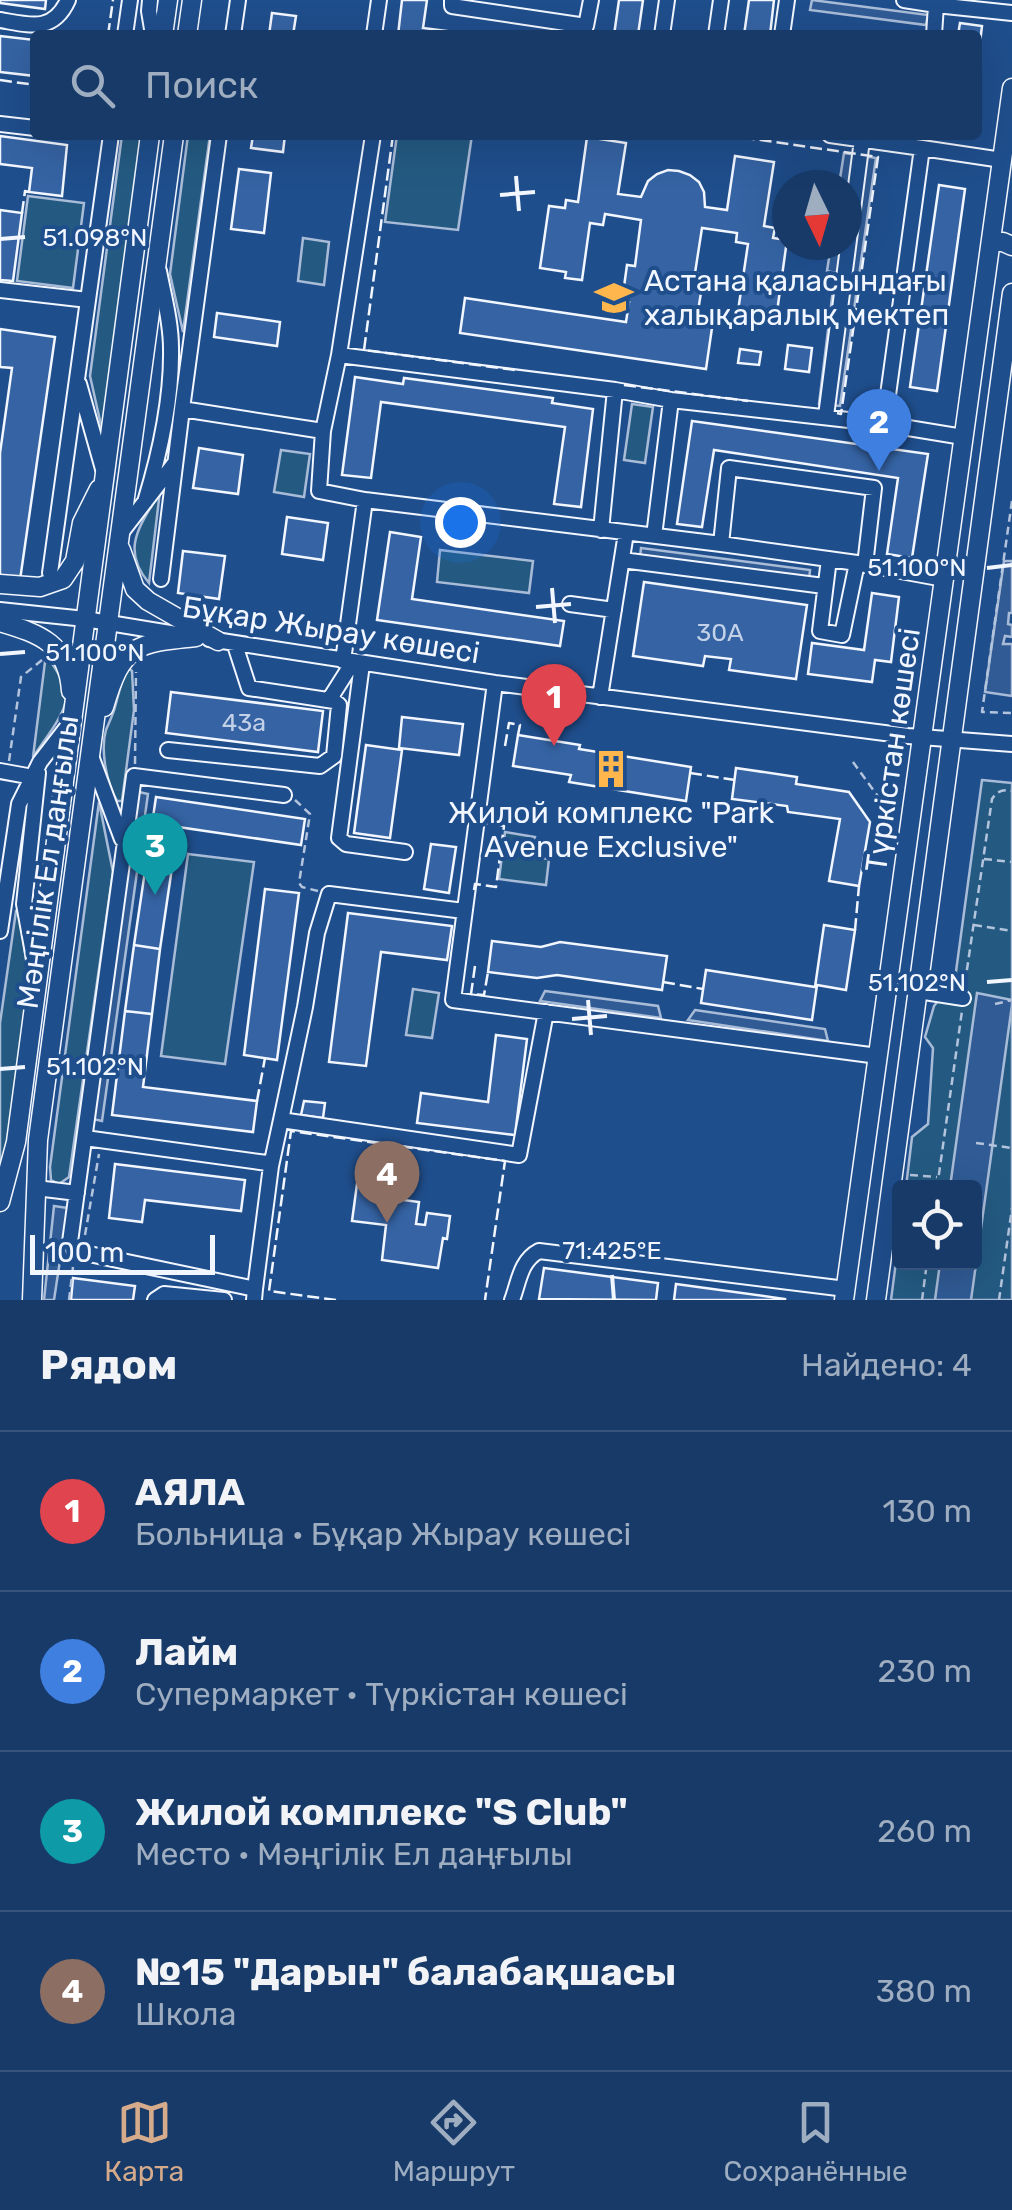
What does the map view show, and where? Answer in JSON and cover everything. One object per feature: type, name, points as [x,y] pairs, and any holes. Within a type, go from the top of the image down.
[{"type":"main road","points":[[164,30],[168,0]]},
{"type":"main road","points":[[189,30],[192,0]]},
{"type":"main road","name":"Түркістан көшесі","points":[[845,1294],[1012,88]]},
{"type":"main road","name":"Мәңгілік Ел даңғылы","points":[[0,1202],[16,1142],[149,140]]},
{"type":"main road","name":"Мәңгілік Ел даңғылы","points":[[32,1300],[38,1140],[173,140]]},
{"type":"main road","points":[[996,198],[1000,212],[1012,216]]},
{"type":"main road","points":[[991,242],[1012,246]]},
{"type":"main road","name":"Түркістан көшесі","points":[[876,1300],[1012,293]]},
{"type":"main road","points":[[0,584],[40,588],[63,578],[75,561],[82,523],[105,478]]},
{"type":"main road","points":[[119,540],[136,588],[148,601],[226,643]]},
{"type":"main road","points":[[0,622],[45,638],[60,652],[70,675],[72,722]]},
{"type":"main road","points":[[92,744],[124,657],[153,641],[196,637]]},
{"type":"street","points":[[0,20],[40,26],[58,17],[68,0]]},
{"type":"street","points":[[126,30],[130,0]]},
{"type":"street","points":[[150,0],[152,30]]},
{"type":"street","points":[[234,30],[238,0]]},
{"type":"street","points":[[375,30],[378,0],[392,0]]},
{"type":"street","points":[[452,0],[452,6],[586,26],[590,0]]},
{"type":"street","points":[[663,30],[668,0]]},
{"type":"street","points":[[717,30],[720,0]]},
{"type":"street","points":[[783,30],[787,0]]},
{"type":"street","points":[[904,0],[1012,13]]},
{"type":"street","points":[[934,30],[936,5]]},
{"type":"street","points":[[0,124],[30,127]]},
{"type":"street","points":[[50,573],[78,379],[106,140]]},
{"type":"street","points":[[161,579],[218,140]]},
{"type":"street","points":[[372,140],[323,431],[319,491],[829,559],[944,579]]},
{"type":"street","points":[[826,416],[862,140],[1002,160]]},
{"type":"street","points":[[884,424],[922,148]]},
{"type":"street","points":[[145,502],[162,430],[171,350],[157,262]]},
{"type":"street","points":[[0,290],[88,300]]},
{"type":"street","points":[[338,355],[671,400],[826,416],[963,438]]},
{"type":"street","points":[[78,379],[105,478]]},
{"type":"street","points":[[601,530],[615,390]]},
{"type":"street","points":[[654,536],[671,400]]},
{"type":"street","points":[[182,409],[323,431]]},
{"type":"street","points":[[119,540],[174,464]]},
{"type":"street","points":[[721,544],[729,468],[874,488],[861,564],[842,635],[820,631],[829,559]]},
{"type":"street","points":[[365,500],[340,838],[346,844],[406,852]]},
{"type":"street","points":[[600,697],[626,534]]},
{"type":"street","points":[[622,560],[824,586]]},
{"type":"street","points":[[570,604],[614,610]]},
{"type":"street","name":"Бұқар Жырау көшесі","points":[[0,610],[108,622],[600,697],[922,738],[1012,744]]},
{"type":"street","points":[[168,750],[320,766],[334,756],[338,705],[329,700],[249,688],[226,643]]},
{"type":"street","points":[[329,700],[352,662]]},
{"type":"street","points":[[495,683],[452,1000],[878,1056]]},
{"type":"street","points":[[0,931],[19,804],[16,774],[40,762],[72,722]]},
{"type":"street","points":[[92,744],[124,844]]},
{"type":"street","points":[[38,977],[24,904],[40,762]]},
{"type":"street","points":[[284,795],[134,776],[73,1247],[254,1295],[272,1166],[305,1008],[316,933],[329,894],[464,911]]},
{"type":"street","points":[[918,991],[963,998]]},
{"type":"street","points":[[281,1120],[519,1155],[546,1012]]},
{"type":"street","points":[[85,1138],[272,1166]]},
{"type":"street","points":[[36,1188],[78,1193]]},
{"type":"street","points":[[512,1300],[524,1265],[529,1256],[538,1252],[845,1294]]},
{"type":"street","points":[[156,1300],[164,1294],[224,1300]]},
{"type":"path","points":[[1012,501],[982,712],[1012,713]]},
{"type":"path","points":[[1006,546],[1012,546]]},
{"type":"path","points":[[16,774],[21,677],[43,659]]},
{"type":"path","points":[[134,776],[136,665]]},
{"type":"path","points":[[853,762],[896,821]]},
{"type":"path","points":[[992,799],[1004,790],[1012,791]]},
{"type":"path","points":[[284,795],[310,814],[300,883],[302,887],[329,894]]},
{"type":"path","points":[[984,859],[1012,862]]},
{"type":"path","points":[[974,925],[1012,931]]},
{"type":"path","points":[[995,1004],[1012,1000]]},
{"type":"path","points":[[69,1300],[73,1247],[86,1234],[102,1142]]},
{"type":"path","points":[[976,1143],[1012,1148]]},
{"type":"path","points":[[908,1174],[939,1178]]},
{"type":"path","points":[[998,1300],[1012,1208]]},
{"type":"path","points":[[922,1300],[926,1270]]},
{"type":"shaded area","points":[[812,0],[928,15],[926,25],[810,10]]},
{"type":"shaded area","points":[[121,140],[144,140],[105,443],[90,376]]},
{"type":"shaded area","points":[[187,140],[209,140],[183,332],[170,274]]},
{"type":"shaded area","points":[[396,140],[471,140],[458,230],[385,222]]},
{"type":"shaded area","points":[[844,153],[876,158],[862,254],[862,170],[841,170]]},
{"type":"shaded area","points":[[28,196],[84,203],[73,288],[17,281]]},
{"type":"shaded area","points":[[303,238],[329,242],[324,285],[298,281]]},
{"type":"shaded area","points":[[829,260],[861,260],[840,406],[819,404],[835,273],[827,271]]},
{"type":"shaded area","points":[[632,404],[653,407],[645,463],[624,460]]},
{"type":"shaded area","points":[[281,450],[310,454],[304,497],[274,492]]},
{"type":"shaded area","points":[[160,491],[149,583],[136,558],[136,536]]},
{"type":"shaded area","points":[[641,548],[810,570],[809,580],[640,558]]},
{"type":"shaded area","points":[[440,550],[533,561],[529,593],[437,582]]},
{"type":"shaded area","points":[[1004,561],[1012,561],[1012,613],[1008,624],[1012,625],[1012,637],[1005,636],[1003,644],[1012,644],[1012,696],[985,692]]},
{"type":"shaded area","points":[[45,662],[51,662],[59,675],[66,700],[33,757]]},
{"type":"shaded area","points":[[128,668],[132,671],[134,710],[122,801],[117,801],[105,767],[104,738]]},
{"type":"shaded area","points":[[982,780],[1012,783],[1012,1300],[891,1300],[895,1270],[982,1270],[982,1180],[907,1180],[912,1137],[928,1124],[933,1048],[925,1037],[934,1006],[938,1001],[952,1001]]},
{"type":"shaded area","points":[[139,792],[148,794],[102,1121],[93,1119]]},
{"type":"shaded area","points":[[99,802],[113,872],[69,1177],[59,1184],[51,1180],[50,1167]]},
{"type":"shaded area","points":[[505,832],[535,837],[532,857],[549,859],[546,885],[499,879]]},
{"type":"shaded area","points":[[188,854],[254,862],[225,1064],[161,1056]]},
{"type":"shaded area","points":[[19,910],[30,988],[5,1163],[0,1171],[0,1023]]},
{"type":"shaded area","points":[[413,989],[439,993],[432,1038],[406,1035]]},
{"type":"shaded area","points":[[545,991],[658,1006],[661,1018],[540,1001]]},
{"type":"shaded area","points":[[977,993],[1012,1000],[982,1221],[982,1180],[951,1180]]},
{"type":"shaded area","points":[[695,1010],[825,1029],[828,1041],[688,1020]]},
{"type":"shaded area","points":[[54,1206],[68,1208],[54,1300],[44,1300]]},
{"type":"shaded area","points":[[939,1270],[975,1270],[971,1300],[935,1300]]},
{"type":"building","points":[[0,0],[46,0],[45,9]]},
{"type":"building","points":[[402,0],[427,0],[423,28],[439,30],[399,30]]},
{"type":"building","points":[[619,0],[643,0],[639,30],[615,30]]},
{"type":"building","points":[[749,0],[774,0],[771,30],[745,30]]},
{"type":"building","points":[[272,13],[296,16],[294,30],[270,30]]},
{"type":"building","points":[[960,23],[982,26],[982,30],[959,30]]},
{"type":"building","points":[[0,36],[30,39],[30,75],[0,72]]},
{"type":"building","points":[[0,136],[67,145],[62,196],[29,192],[32,168],[0,164]]},
{"type":"building","points":[[252,140],[284,140],[283,152],[251,148]]},
{"type":"building","points":[[587,140],[626,143],[618,194],[641,197],[648,181],[657,174],[679,171],[699,182],[705,207],[727,210],[735,156],[774,162],[764,226],[772,227],[772,260],[784,260],[777,312],[738,311],[748,244],[736,242],[737,233],[702,228],[695,273],[704,274],[698,311],[690,310],[689,318],[713,321],[706,369],[460,333],[465,298],[626,322],[629,302],[622,301],[627,265],[635,266],[641,220],[605,214],[603,225],[590,223],[582,280],[565,278],[566,272],[540,268],[549,206],[565,208],[566,200],[578,202]]},
{"type":"building","points":[[239,169],[271,173],[264,233],[231,229]]},
{"type":"building","points":[[939,185],[965,189],[937,391],[910,387]]},
{"type":"building","points":[[0,210],[22,213],[13,281],[0,280]]},
{"type":"building","points":[[217,313],[280,322],[277,346],[214,337]]},
{"type":"building","points":[[0,329],[55,337],[20,580],[0,577],[0,453],[12,368],[0,367]]},
{"type":"building","points":[[788,345],[812,348],[809,372],[785,369]]},
{"type":"building","points":[[740,349],[761,352],[759,365],[738,363]]},
{"type":"building","points":[[355,377],[403,384],[404,378],[553,398],[552,403],[593,409],[581,507],[554,504],[565,427],[381,402],[371,478],[342,475]]},
{"type":"building","points":[[692,421],[928,454],[912,558],[887,554],[898,478],[714,450],[702,527],[677,524]]},
{"type":"building","points":[[199,448],[243,455],[238,494],[193,488]]},
{"type":"building","points":[[287,517],[328,523],[323,560],[282,554]]},
{"type":"building","points":[[390,532],[421,537],[412,599],[564,621],[560,646],[377,620]]},
{"type":"building","points":[[183,551],[225,556],[219,599],[178,593]]},
{"type":"building","points":[[644,582],[807,605],[796,679],[729,670],[731,659],[705,656],[703,666],[633,656]]},
{"type":"building","points":[[872,593],[899,597],[891,662],[875,660],[872,682],[808,674],[812,643],[864,650]]},
{"type":"building","points":[[171,692],[323,711],[318,752],[166,733]]},
{"type":"building","points":[[402,717],[463,724],[459,755],[399,748]]},
{"type":"building","name":"Жилой комплекс \"Park Avenue Exclusive\"","points":[[518,735],[691,767],[686,801],[569,782],[571,775],[513,766]]},
{"type":"building","points":[[366,745],[402,750],[390,838],[354,833]]},
{"type":"building","name":"Жилой комплекс \"Park Avenue Exclusive\"","points":[[736,768],[797,777],[796,784],[849,792],[870,822],[859,886],[829,881],[840,819],[788,812],[787,806],[732,799]]},
{"type":"building","points":[[156,797],[305,819],[301,845],[178,827],[160,949],[134,945]]},
{"type":"building","points":[[431,844],[456,847],[449,893],[424,889]]},
{"type":"building","points":[[265,889],[299,893],[277,1060],[244,1055]]},
{"type":"building","points":[[348,913],[452,926],[447,960],[381,952],[366,1066],[329,1062]]},
{"type":"building","points":[[824,925],[855,930],[846,990],[817,985],[812,1020],[701,1003],[706,970],[815,987]]},
{"type":"building","points":[[492,941],[541,947],[560,942],[667,956],[662,990],[557,975],[537,978],[488,972]]},
{"type":"building","points":[[134,945],[160,949],[152,1014],[125,1011]]},
{"type":"building","points":[[125,1011],[152,1014],[143,1087],[257,1101],[253,1132],[112,1115]]},
{"type":"building","points":[[496,1035],[527,1039],[515,1135],[417,1123],[421,1093],[488,1102]]},
{"type":"building","points":[[304,1101],[325,1103],[323,1118],[301,1115]]},
{"type":"building","points":[[387,1161],[409,1164],[406,1185],[398,1184],[396,1199],[419,1202],[416,1224],[425,1225],[427,1213],[450,1216],[438,1268],[382,1260],[386,1225],[352,1221],[360,1162],[387,1166]]},
{"type":"building","points":[[115,1164],[245,1180],[241,1211],[145,1200],[142,1222],[109,1218]]},
{"type":"building","points":[[544,1268],[658,1283],[656,1300],[539,1299]]},
{"type":"building","points":[[73,1278],[135,1286],[133,1300],[71,1300]]},
{"type":"building","points":[[676,1284],[785,1299],[785,1300],[674,1300]]},
{"type":"fence","points":[[109,30],[113,0]]},
{"type":"fence","points":[[0,80],[30,84]]},
{"type":"fence","points":[[392,140],[364,350],[515,370]]},
{"type":"fence","points":[[761,140],[878,157],[841,414],[837,413]]},
{"type":"fence","points":[[22,213],[25,191],[29,192]]},
{"type":"fence","points":[[624,385],[748,401]]},
{"type":"fence","points":[[505,746],[509,723],[520,725],[518,735]]},
{"type":"fence","points":[[690,773],[735,780]]},
{"type":"fence","points":[[474,890],[475,884],[496,887],[504,826],[481,822],[482,815]]},
{"type":"fence","points":[[855,930],[859,886]]},
{"type":"fence","points":[[475,966],[471,994],[484,995],[488,972]]},
{"type":"fence","points":[[663,982],[703,989]]},
{"type":"fence","points":[[257,1101],[265,1058]]},
{"type":"fence","points":[[336,1300],[269,1291],[291,1131],[505,1161],[485,1300]]},
{"type":"place","name":"Астана қаласындағы халықаралық мектеп","points":[[614,298]]},
{"type":"place","name":"Лайм","points":[[879,471]]},
{"type":"place","name":"АЯЛА","points":[[554,746]]},
{"type":"place","name":"Жилой комплекс \"Park Avenue Exclusive\"","points":[[611,769]]},
{"type":"place","name":"Жилой комплекс \"S Club\"","points":[[155,895]]},
{"type":"place","name":"№15 \"Дарын\" балабақшасы","points":[[387,1223]]}]
